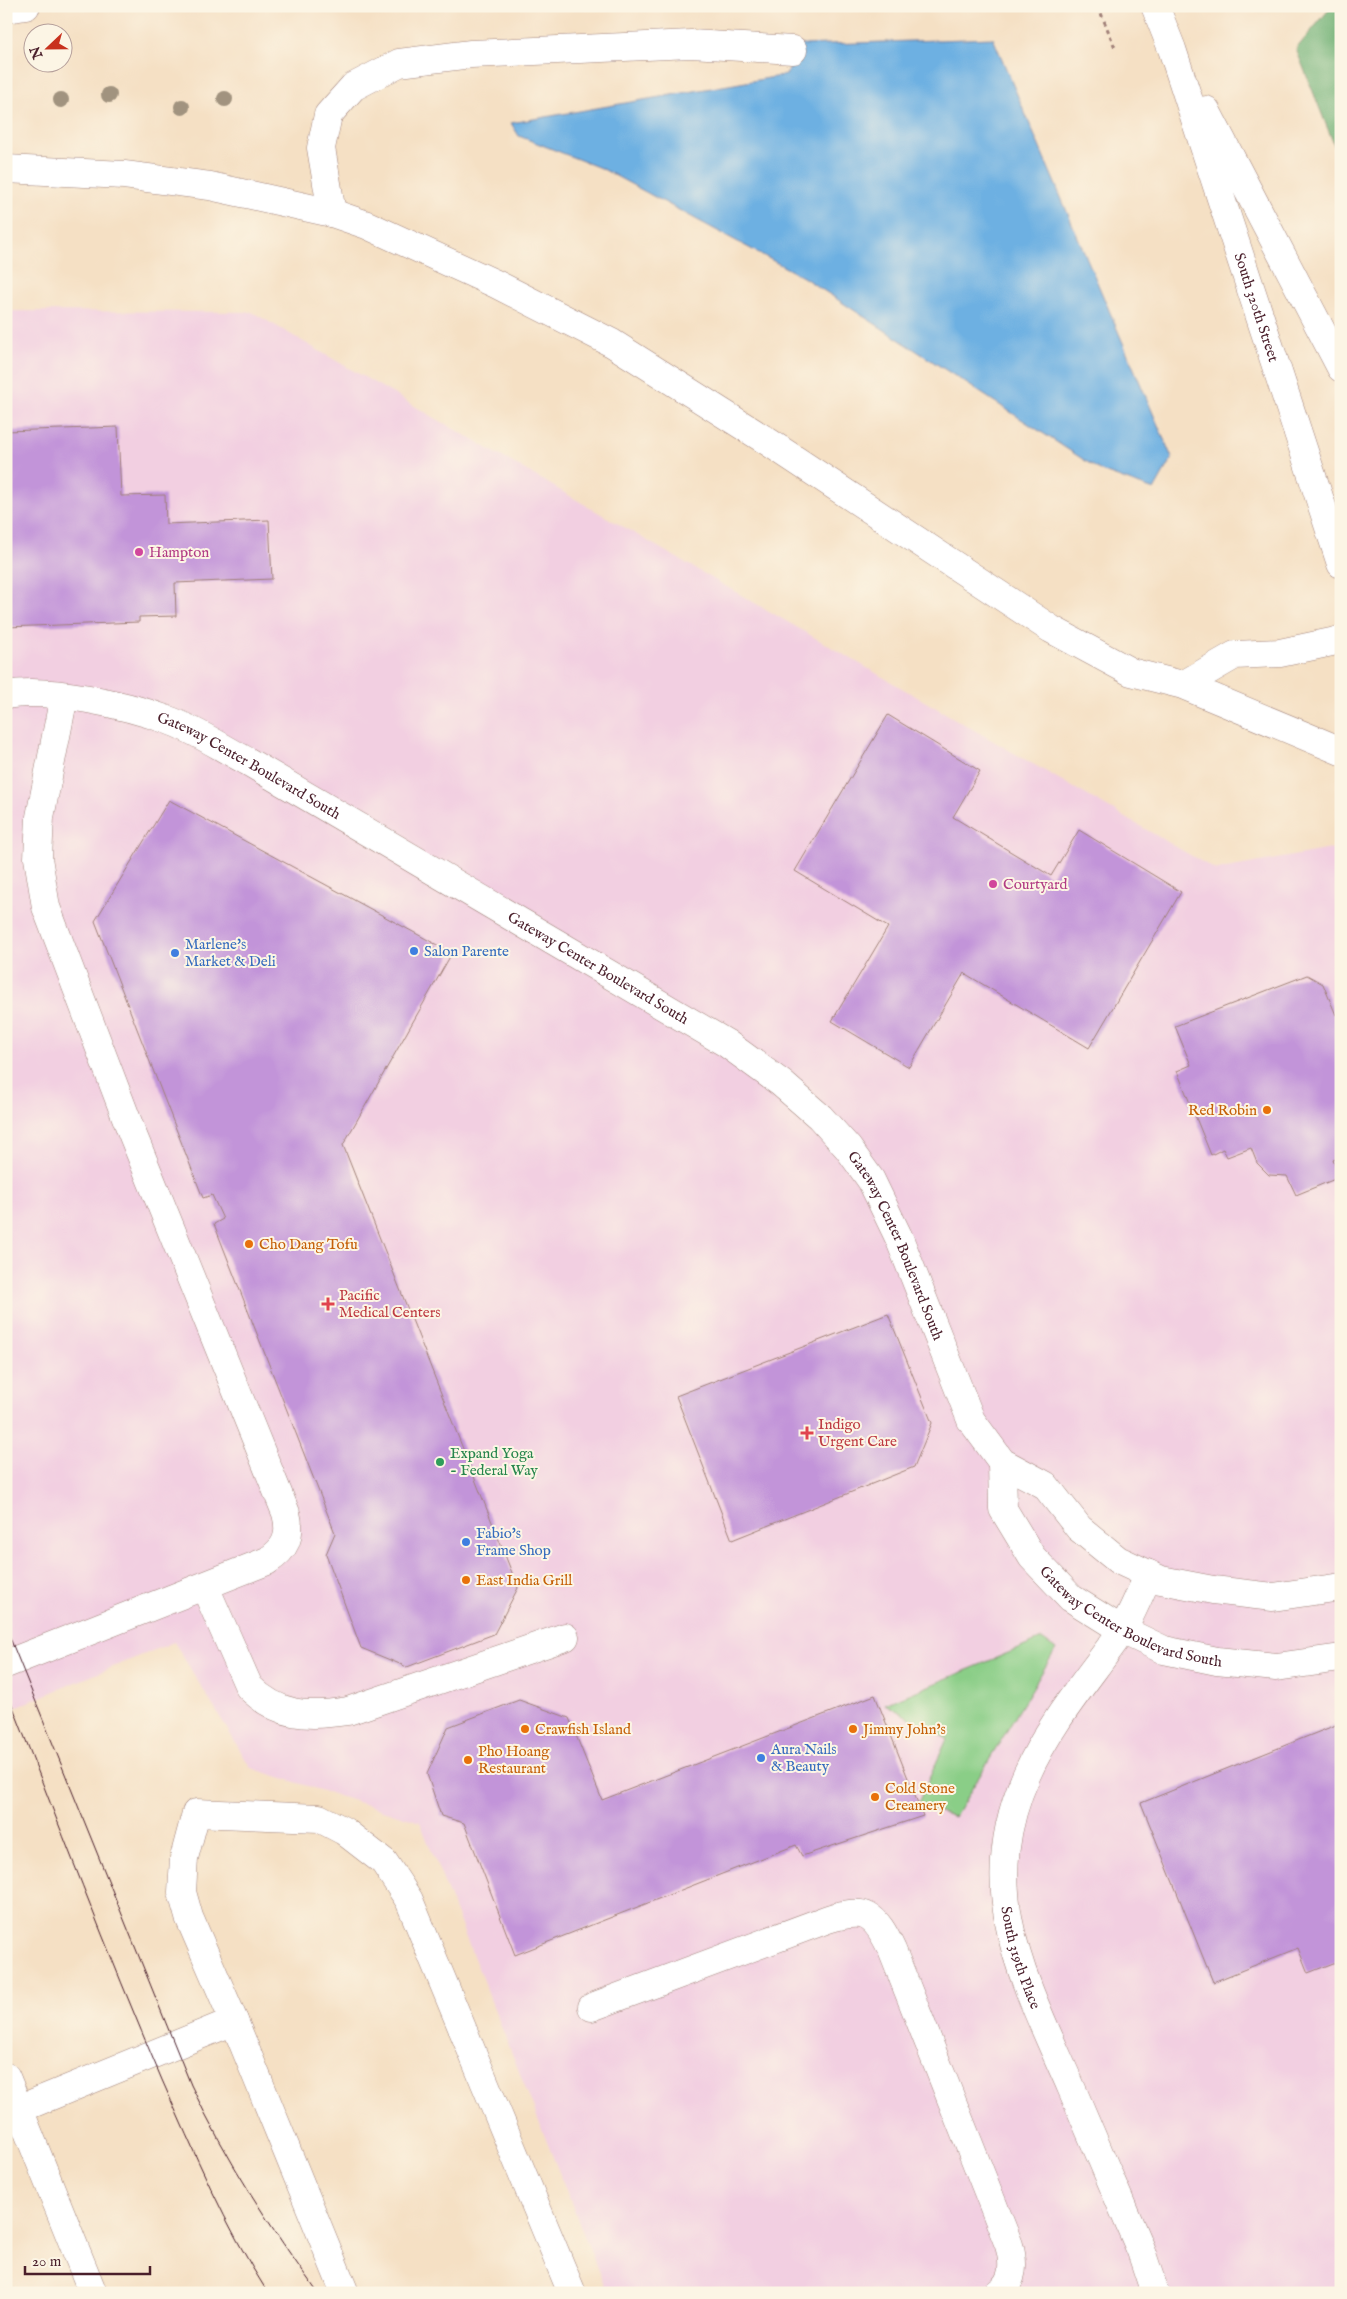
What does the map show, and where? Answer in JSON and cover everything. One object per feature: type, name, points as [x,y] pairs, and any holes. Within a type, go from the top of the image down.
[{"type":"main road","points":[[6,8],[26,6]]},
{"type":"main road","name":"South 320th Street","points":[[1155,6],[1172,49],[1341,564]]},
{"type":"main road","points":[[332,213],[321,148],[328,115],[353,87],[399,63],[471,54],[691,44],[792,50]]},
{"type":"main road","name":"South 320th Street","points":[[1172,49],[1341,368]]},
{"type":"main road","points":[[6,169],[124,175],[210,186],[332,213],[367,225],[496,284],[612,343],[778,448],[1051,629],[1131,672],[1183,685],[1341,751]]},
{"type":"main road","points":[[1183,685],[1234,655],[1280,653],[1341,640]]},
{"type":"main road","name":"Gateway Center Boulevard South","points":[[6,694],[24,692],[64,696],[117,706],[169,720],[247,760],[718,1038],[781,1083],[820,1117],[848,1148],[872,1180],[899,1238],[971,1420],[1002,1462],[1045,1485],[1079,1528],[1118,1560],[1161,1580],[1213,1590],[1272,1597],[1341,1587]]},
{"type":"main road","points":[[6,1664],[258,1566],[278,1554],[288,1538],[288,1522],[97,1043],[46,907],[38,858],[40,817],[64,696]]},
{"type":"main road","name":"Gateway Center Boulevard South","points":[[1002,1462],[1003,1509],[1032,1557],[1071,1598],[1122,1630],[1164,1650],[1217,1661],[1276,1667],[1341,1658]]},
{"type":"main road","name":"South 319th Place","points":[[1149,1574],[1122,1630],[1071,1702],[1028,1771],[1012,1814],[1006,1838],[1003,1872],[1009,1929],[1025,1977],[1141,2251],[1154,2293]]},
{"type":"main road","points":[[205,1588],[249,1687],[259,1697],[273,1706],[298,1714],[323,1715],[348,1711],[565,1637]]},
{"type":"main road","points":[[345,2293],[234,2021],[188,1917],[182,1892],[184,1858],[196,1813],[319,1818],[344,1831],[384,1862],[409,1900],[572,2293]]},
{"type":"main road","points":[[592,2007],[828,1918],[858,1912],[873,1919],[880,1926],[892,1950],[1009,2245],[1013,2263],[1012,2274],[1009,2282],[998,2293]]},
{"type":"main road","points":[[19,2109],[234,2021]]},
{"type":"main road","points":[[6,2076],[93,2293]]},
{"type":"path","points":[[1098,6],[1116,50]]},
{"type":"shaded area","points":[[6,311],[252,312],[1216,870],[1336,848],[1341,851],[1341,2293],[607,2293],[420,1822],[251,1768],[174,1642],[6,1711]]},
{"type":"green space","points":[[1332,6],[1341,6],[1341,162],[1296,49]]},
{"type":"green space","points":[[1042,1639],[1056,1649],[955,1817],[917,1805],[947,1739],[885,1704]]},
{"type":"water","points":[[993,38],[1172,458],[1154,490],[1101,471],[803,277],[603,169],[519,136],[511,123],[786,75],[802,45]]},
{"type":"building","name":"Hampton","points":[[118,427],[121,496],[165,495],[166,524],[269,520],[272,579],[175,583],[176,616],[139,617],[139,622],[6,627],[6,431]]},
{"type":"building","name":"Courtyard","points":[[888,715],[980,771],[953,817],[1051,876],[1079,830],[1181,892],[1089,1048],[964,973],[909,1067],[832,1021],[888,927],[795,871]]},
{"type":"building","points":[[169,800],[452,953],[343,1145],[518,1588],[494,1634],[407,1667],[361,1648],[326,1554],[335,1533],[214,1224],[223,1219],[212,1195],[203,1198],[95,921]]},
{"type":"building","name":"Red Robin","points":[[1307,975],[1323,984],[1336,1015],[1341,1013],[1341,1157],[1333,1160],[1340,1177],[1296,1195],[1287,1176],[1269,1175],[1257,1163],[1251,1148],[1227,1157],[1223,1149],[1211,1155],[1177,1071],[1191,1065],[1175,1026]]},
{"type":"building","points":[[888,1314],[932,1423],[914,1467],[732,1540],[676,1396]]},
{"type":"building","points":[[875,1695],[923,1816],[802,1856],[796,1845],[515,1955],[464,1823],[441,1816],[427,1774],[448,1727],[519,1700],[569,1718],[602,1800]]},
{"type":"building","points":[[1341,1723],[1341,1960],[1308,1973],[1298,1948],[1213,1982],[1141,1803]]},
{"type":"tram line","points":[[6,1628],[191,2085],[234,2166],[283,2243],[318,2293]]},
{"type":"tram line","points":[[6,1689],[102,1934],[162,2080],[224,2215],[252,2268],[268,2293]]},
{"type":"place","name":"Hampton","points":[[139,552]]},
{"type":"place","name":"Courtyard","points":[[993,884]]},
{"type":"place","name":"Salon Parente","points":[[414,951]]},
{"type":"place","name":"Marlene's Market & Deli","points":[[175,953]]},
{"type":"place","name":"Red Robin","points":[[1267,1110]]},
{"type":"place","name":"Cho Dang Tofu","points":[[249,1244]]},
{"type":"place","name":"Pacific Medical Centers","points":[[328,1304]]},
{"type":"place","name":"Indigo Urgent Care","points":[[807,1433]]},
{"type":"place","name":"Expand Yoga - Federal Way","points":[[440,1462]]},
{"type":"place","name":"Fabio's Frame Shop","points":[[466,1542]]},
{"type":"place","name":"East India Grill","points":[[466,1580]]},
{"type":"place","name":"Crawfish Island","points":[[525,1729]]},
{"type":"place","name":"Jimmy John's","points":[[853,1729]]},
{"type":"place","name":"Aura Nails & Beauty","points":[[761,1758]]},
{"type":"place","name":"Pho Hoang Restaurant","points":[[468,1760]]},
{"type":"place","name":"Cold Stone Creamery","points":[[875,1797]]}]
